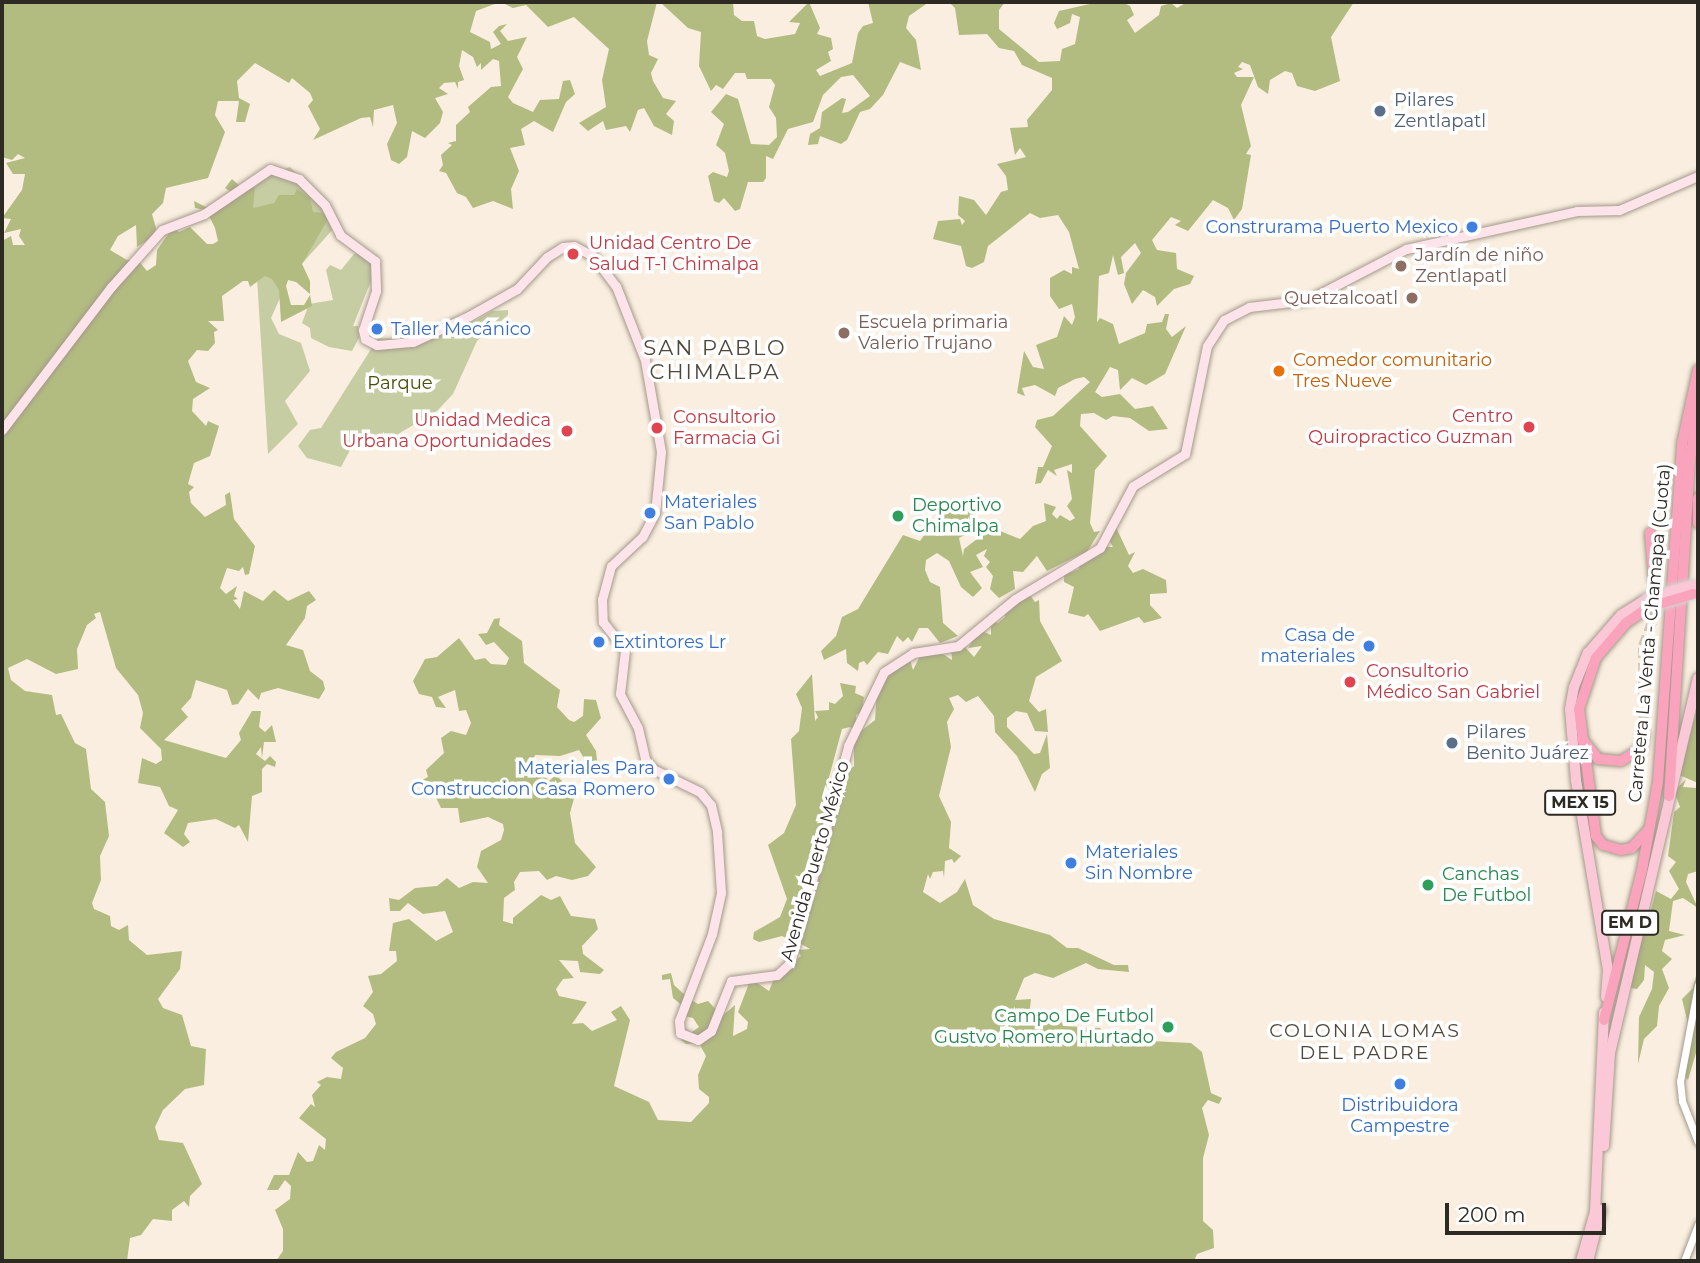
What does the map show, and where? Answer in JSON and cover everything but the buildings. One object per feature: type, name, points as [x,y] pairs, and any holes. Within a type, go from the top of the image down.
[{"type":"highway","name":"Carretera La Venta - Chamapa (Cuota)","points":[[1604,1020],[1651,825],[1661,752],[1682,444],[1698,370]]},
{"type":"highway","name":"Carretera La Venta - Chamapa (Cuota)","points":[[1669,796],[1690,462],[1698,401]]},
{"type":"highway","points":[[1698,498],[1698,523]]},
{"type":"highway","points":[[1650,533],[1654,581]]},
{"type":"highway","points":[[1651,825],[1632,848],[1611,849],[1596,836],[1579,729],[1583,690],[1597,658],[1626,623],[1649,602],[1696,589]]},
{"type":"highway","points":[[1579,729],[1589,751],[1609,762],[1633,757],[1641,749],[1644,733]]},
{"type":"main road","name":"Avenida Puerto México","points":[[2,429],[111,287],[162,230],[204,214],[270,169],[291,173],[325,205],[340,235],[375,261],[376,291],[363,333],[377,345],[413,342],[469,316],[517,289],[547,257],[563,247],[585,251],[611,276],[651,381],[660,431],[661,486],[645,534],[611,566],[602,599],[603,622],[625,650],[620,694],[638,727],[645,759],[653,769],[688,784],[708,801],[722,869],[714,927],[680,1014],[680,1033],[693,1040],[707,1036],[727,985],[736,978],[777,975],[790,963],[848,746],[884,672],[902,657],[958,646],[1015,599],[1100,548],[1133,486],[1185,454],[1207,346],[1224,320],[1249,307],[1308,300],[1406,249],[1577,211],[1619,210],[1698,176]]},
{"type":"main road","name":"MEX 15","points":[[1581,1261],[1595,1212],[1608,970],[1576,780],[1570,709],[1574,687],[1588,653],[1621,615],[1649,602]]},
{"type":"main road","points":[[1588,1261],[1601,1214],[1610,1054],[1698,678]]},
{"type":"street","points":[[1698,985],[1680,1081],[1682,1101],[1698,1142]]},
{"type":"street","points":[[1684,1261],[1698,1224]]},
{"type":"green space","points":[[2,2],[500,2],[476,11],[470,32],[490,42],[491,49],[501,44],[493,32],[499,26],[507,24],[500,31],[508,41],[527,37],[517,57],[523,69],[508,97],[513,103],[533,112],[540,100],[559,99],[563,81],[570,80],[575,94],[566,102],[553,132],[534,121],[521,129],[525,145],[510,148],[519,171],[511,189],[513,209],[493,201],[473,208],[466,197],[457,193],[446,173],[439,171],[443,165],[441,155],[452,145],[448,143],[456,141],[456,125],[470,112],[468,107],[491,87],[501,86],[499,61],[493,59],[481,70],[481,63],[477,67],[473,57],[462,50],[459,66],[464,80],[458,82],[458,89],[455,82],[444,83],[439,88],[448,94],[435,98],[443,112],[440,123],[425,138],[412,131],[407,157],[399,164],[391,160],[387,144],[397,123],[393,105],[374,110],[373,127],[370,117],[361,118],[313,140],[320,129],[308,106],[313,100],[310,93],[292,78],[289,83],[255,63],[237,81],[239,98],[250,104],[245,122],[236,122],[239,101],[218,101],[215,115],[225,132],[208,178],[166,188],[163,203],[152,214],[156,228],[153,237],[137,247],[136,225],[118,236],[110,250],[127,260],[137,259],[147,271],[156,265],[157,250],[173,227],[179,232],[190,227],[207,244],[213,244],[218,241],[215,228],[206,210],[195,208],[194,201],[206,207],[217,206],[233,193],[225,188],[232,179],[241,187],[255,188],[253,208],[274,203],[279,195],[294,195],[297,189],[310,198],[313,212],[331,214],[302,264],[310,281],[310,294],[296,282],[288,280],[286,286],[291,305],[304,305],[310,295],[312,306],[281,322],[279,290],[272,279],[265,276],[250,287],[248,281],[243,281],[222,296],[224,321],[208,321],[218,330],[214,332],[215,343],[208,351],[197,350],[188,361],[196,382],[210,388],[193,399],[192,411],[206,426],[208,421],[219,426],[210,456],[194,463],[188,484],[194,487],[189,492],[191,503],[205,517],[226,505],[225,495],[230,492],[234,519],[255,546],[249,574],[245,575],[243,567],[239,571],[227,568],[220,588],[226,594],[237,586],[234,596],[238,599],[233,600],[240,609],[244,591],[263,601],[274,590],[288,601],[309,591],[316,600],[307,606],[305,618],[286,645],[303,650],[310,671],[323,681],[325,689],[319,699],[278,688],[261,693],[259,700],[248,689],[238,704],[232,705],[227,690],[196,680],[191,698],[181,709],[188,717],[164,740],[226,758],[241,740],[239,733],[252,711],[261,711],[259,727],[265,732],[272,725],[276,742],[264,742],[262,758],[261,747],[256,754],[265,761],[270,756],[276,762],[275,767],[267,764],[262,769],[262,792],[252,796],[248,842],[239,825],[235,828],[216,819],[188,823],[184,834],[190,842],[183,847],[164,833],[178,810],[169,806],[160,787],[138,783],[142,758],[156,764],[162,760],[161,749],[140,728],[143,713],[138,695],[116,668],[100,612],[94,614],[96,618],[87,625],[77,649],[78,669],[56,674],[27,659],[8,668],[11,680],[25,691],[52,695],[56,715],[61,714],[75,743],[86,749],[91,789],[105,802],[109,836],[100,856],[101,880],[92,903],[94,909],[110,916],[111,926],[119,930],[128,925],[129,940],[147,955],[182,951],[180,969],[158,999],[163,1008],[182,1015],[191,1046],[206,1049],[204,1085],[185,1089],[163,1110],[155,1127],[159,1140],[183,1143],[202,1184],[190,1196],[189,1207],[184,1201],[172,1210],[172,1221],[153,1219],[141,1235],[130,1238],[127,1261],[2,1261],[2,241],[11,236],[13,245],[25,245],[19,236],[21,229],[4,233],[11,219],[2,218],[22,190],[25,174],[13,174],[6,163],[25,158],[18,154],[12,160],[2,157]]},
{"type":"green space","points":[[501,2],[657,2],[647,41],[649,55],[658,59],[651,73],[653,81],[663,98],[676,101],[666,114],[674,121],[672,135],[654,126],[644,108],[638,110],[630,132],[626,126],[606,130],[603,121],[588,131],[579,123],[606,107],[602,80],[609,49],[574,17],[548,27],[526,5],[513,8]]},
{"type":"green space","points":[[660,2],[733,2],[734,15],[742,21],[754,21],[757,36],[765,39],[795,34],[800,23],[789,22],[809,2],[820,28],[817,34],[831,38],[833,49],[828,52],[831,61],[816,70],[820,76],[852,63],[858,33],[863,26],[873,23],[868,2],[929,2],[909,16],[906,28],[916,40],[921,70],[900,62],[883,95],[870,109],[860,112],[847,140],[841,144],[820,136],[818,144],[808,145],[810,134],[820,128],[822,112],[842,98],[846,99],[842,113],[848,112],[870,96],[853,75],[841,77],[823,95],[813,122],[788,129],[773,159],[766,156],[766,178],[763,182],[748,182],[740,209],[735,211],[724,198],[719,203],[714,201],[708,176],[713,172],[727,177],[729,171],[725,153],[716,145],[724,124],[711,112],[726,94],[738,99],[751,144],[769,145],[777,137],[776,118],[769,107],[775,85],[771,79],[747,79],[745,73],[735,73],[723,89],[716,85],[711,91],[699,66],[701,32],[688,28]]},
{"type":"green space","points":[[949,2],[1005,2],[999,10],[999,29],[1039,62],[1060,61],[1062,49],[1075,44],[1080,17],[1072,14],[1070,23],[1057,29],[1054,23],[1059,11],[1094,3],[1122,2],[1130,6],[1134,15],[1127,20],[1135,33],[1159,15],[1161,6],[1171,3],[1177,8],[1187,2],[1354,2],[1331,37],[1340,81],[1315,91],[1297,86],[1292,73],[1285,71],[1270,80],[1268,94],[1258,87],[1250,65],[1242,62],[1238,67],[1243,69],[1234,73],[1237,77],[1254,77],[1241,105],[1251,146],[1246,154],[1251,155],[1242,209],[1234,220],[1228,208],[1213,200],[1188,231],[1175,225],[1181,221],[1171,217],[1152,240],[1157,250],[1176,253],[1177,269],[1194,276],[1190,284],[1174,289],[1157,306],[1155,297],[1143,290],[1132,304],[1124,284],[1126,273],[1141,253],[1135,243],[1121,257],[1124,273],[1118,275],[1113,255],[1109,273],[1099,276],[1097,322],[1100,318],[1113,324],[1119,344],[1145,333],[1147,324],[1162,322],[1165,314],[1169,314],[1166,329],[1172,337],[1186,326],[1165,374],[1146,385],[1132,378],[1120,390],[1118,370],[1110,367],[1095,392],[1102,397],[1120,394],[1135,409],[1153,406],[1168,429],[1149,431],[1130,418],[1113,416],[1106,420],[1094,413],[1081,414],[1080,426],[1107,456],[1095,470],[1090,523],[1094,532],[1100,531],[1085,555],[1094,557],[1104,547],[1113,547],[1108,538],[1115,525],[1129,555],[1135,552],[1128,566],[1133,573],[1143,569],[1166,580],[1167,593],[1150,594],[1150,605],[1162,618],[1144,623],[1139,617],[1100,631],[1088,614],[1084,617],[1068,613],[1074,587],[1064,582],[1064,575],[1079,569],[1081,554],[1047,571],[1037,556],[1023,572],[1013,571],[1015,589],[999,598],[990,589],[993,576],[986,567],[990,562],[984,556],[987,549],[976,555],[983,567],[970,572],[982,588],[973,597],[961,587],[949,561],[937,553],[926,560],[925,570],[930,582],[940,587],[943,623],[958,636],[940,643],[928,628],[919,628],[912,642],[908,637],[903,642],[897,636],[888,654],[878,652],[867,665],[864,661],[859,663],[858,671],[847,663],[846,649],[824,660],[821,651],[836,636],[842,617],[858,609],[903,535],[920,541],[950,499],[981,511],[972,516],[974,530],[959,538],[963,556],[964,549],[977,539],[978,530],[986,526],[989,531],[995,529],[1020,539],[1033,526],[1046,521],[1044,503],[1056,507],[1052,514],[1057,519],[1060,515],[1070,521],[1075,518],[1067,506],[1072,499],[1067,470],[1072,473],[1072,464],[1054,470],[1057,476],[1048,470],[1041,483],[1035,484],[1038,467],[1043,467],[1052,446],[1035,427],[1037,420],[1053,416],[1090,382],[1084,377],[1075,379],[1058,388],[1055,396],[1035,385],[1022,388],[1025,396],[1017,393],[1024,351],[1033,367],[1044,369],[1036,345],[1057,337],[1064,316],[1072,325],[1075,317],[1072,304],[1059,309],[1050,296],[1050,278],[1064,270],[1072,274],[1072,267],[1079,269],[1069,232],[1058,215],[1040,218],[1030,213],[988,246],[984,262],[972,268],[966,266],[961,246],[933,239],[938,221],[960,219],[962,225],[965,221],[958,215],[959,196],[974,200],[986,215],[1001,192],[1008,190],[1006,176],[997,164],[1026,157],[1020,148],[1015,155],[1010,128],[1028,127],[1027,120],[1052,90],[1052,78],[1022,65],[1014,51],[999,48],[987,34],[959,35],[955,8]]},
{"type":"green space","points":[[290,167],[329,206],[335,227],[289,278],[271,318],[279,334],[301,343],[310,371],[285,401],[298,424],[268,454],[251,182]]},
{"type":"green space","points":[[369,253],[375,271],[353,326],[358,326],[359,338],[352,351],[329,347],[311,338],[310,328],[302,323],[309,304],[333,300],[326,270],[330,265],[341,270],[354,254]]},
{"type":"green space","name":"Parque","points":[[508,310],[508,315],[477,341],[453,394],[437,411],[393,437],[365,433],[357,437],[341,467],[307,458],[298,446],[310,430],[321,428],[378,338],[409,340],[475,321],[492,311]]},
{"type":"green space","points":[[1029,594],[1035,602],[1039,600],[1040,621],[1062,661],[1036,677],[1029,701],[1039,712],[1046,709],[1048,732],[1035,731],[1027,713],[1016,711],[1007,718],[1007,727],[1034,754],[1040,753],[1047,734],[1050,768],[1042,774],[1035,792],[1017,756],[995,732],[994,716],[978,696],[966,702],[958,695],[949,698],[954,709],[947,722],[951,747],[939,796],[951,822],[949,848],[961,856],[954,863],[952,859],[945,861],[944,878],[943,871],[933,872],[930,879],[928,874],[923,892],[940,903],[957,892],[965,879],[973,905],[994,919],[1050,935],[1067,948],[1078,948],[1114,965],[1128,965],[1129,972],[1098,969],[1086,963],[1053,978],[1035,973],[1024,978],[1015,1000],[1031,999],[1030,1008],[1035,1013],[1041,1008],[1042,1013],[1059,1015],[1063,1026],[1100,1028],[1108,1035],[1131,1040],[1191,1043],[1202,1052],[1211,1093],[1222,1098],[1219,1104],[1208,1100],[1202,1108],[1209,1135],[1203,1158],[1203,1221],[1213,1230],[1214,1248],[1197,1254],[1194,1261],[276,1261],[283,1251],[283,1229],[275,1210],[290,1199],[291,1186],[285,1180],[278,1190],[267,1190],[274,1175],[289,1175],[298,1152],[307,1162],[313,1161],[319,1145],[325,1150],[326,1139],[299,1118],[311,1104],[315,1107],[312,1095],[321,1085],[317,1082],[327,1077],[341,1079],[343,1068],[331,1058],[336,1052],[365,1038],[376,1024],[373,1014],[363,1006],[373,992],[368,976],[381,974],[397,961],[396,951],[389,951],[393,923],[409,919],[436,941],[453,932],[445,911],[423,914],[408,903],[400,911],[390,911],[389,898],[399,900],[415,888],[437,886],[447,878],[459,888],[473,882],[488,883],[477,867],[481,851],[501,840],[504,830],[503,824],[488,817],[460,823],[458,808],[441,808],[428,781],[422,780],[428,777],[426,770],[444,753],[441,738],[451,731],[466,735],[471,723],[466,710],[459,711],[455,690],[438,697],[446,708],[436,707],[432,697],[419,694],[413,681],[425,659],[437,657],[459,638],[475,660],[485,658],[491,664],[506,665],[509,658],[494,642],[486,645],[478,634],[487,633],[494,619],[500,618],[499,625],[522,641],[524,663],[560,690],[557,707],[569,720],[574,722],[583,716],[584,699],[596,700],[601,718],[586,735],[596,751],[598,769],[589,766],[579,750],[560,756],[535,755],[533,763],[549,781],[556,775],[565,784],[578,784],[570,813],[575,843],[596,867],[588,876],[572,880],[556,876],[547,880],[539,871],[520,872],[514,882],[515,890],[504,898],[503,921],[513,924],[513,918],[541,895],[551,900],[560,896],[571,916],[595,919],[598,929],[582,946],[583,954],[604,970],[600,974],[580,972],[578,961],[559,960],[574,978],[563,979],[556,989],[559,996],[587,1002],[572,1024],[583,1023],[592,1031],[617,1020],[611,1012],[621,1006],[630,1020],[614,1086],[649,1102],[658,1120],[691,1122],[709,1103],[709,1097],[699,1089],[698,1075],[706,1056],[699,1043],[686,1044],[681,1040],[699,1027],[693,1018],[679,1015],[684,1007],[673,998],[670,979],[662,980],[662,975],[671,973],[674,985],[687,997],[698,1004],[708,1001],[722,1016],[735,1005],[733,1036],[747,1029],[748,1022],[738,1012],[748,986],[747,976],[769,991],[775,976],[801,956],[797,950],[810,949],[801,944],[798,930],[788,939],[782,936],[759,942],[753,939],[754,932],[780,917],[787,899],[768,845],[784,833],[796,805],[791,739],[799,731],[802,708],[796,694],[812,674],[815,721],[818,717],[815,711],[829,710],[829,702],[835,704],[843,696],[840,683],[856,686],[855,693],[864,697],[862,712],[856,715],[857,732],[850,727],[842,729],[824,796],[829,804],[843,789],[837,785],[840,779],[854,766],[854,734],[861,731],[875,720],[877,689],[893,671],[910,660],[913,670],[920,656],[943,654],[952,660],[951,648],[965,647],[974,657],[982,646],[968,648],[980,630],[991,635],[991,621],[998,623],[1005,617],[1003,604]]},
{"type":"green space","points":[[1698,705],[1698,783],[1679,775]]},
{"type":"green space","points":[[1686,779],[1683,787],[1698,788],[1698,871],[1688,874],[1686,882],[1698,908],[1683,898],[1673,901],[1669,931],[1685,935],[1665,940],[1662,951],[1672,959],[1662,969],[1669,988],[1659,1006],[1657,1026],[1644,1039],[1638,1064],[1639,1017],[1652,989],[1654,972],[1645,965],[1644,980],[1637,989],[1630,988],[1630,968],[1637,962],[1636,941],[1646,928],[1656,891],[1671,899],[1679,889],[1669,871],[1676,862],[1668,856],[1674,812],[1680,807],[1674,791]]},
{"type":"green space","points":[[1698,968],[1698,1046],[1688,1080],[1684,1075],[1688,1024],[1682,999],[1693,988]]},
{"type":"tunnel","points":[[1644,733],[1643,646],[1655,614],[1654,581]]},
{"type":"place","name":"Pilares Zentlapatl","points":[[1380,111]]},
{"type":"place","name":"Construrama Puerto Mexico","points":[[1472,227]]},
{"type":"place","name":"Unidad Centro De Salud T-1 Chimalpa","points":[[573,254]]},
{"type":"place","name":"Jardín de niño Zentlapatl","points":[[1401,266]]},
{"type":"place","name":"Quetzalcoatl","points":[[1412,298]]},
{"type":"place","name":"Taller Mecánico","points":[[377,329]]},
{"type":"place","name":"Escuela primaria Valerio Trujano","points":[[844,333]]},
{"type":"place","name":"Comedor comunitario Tres Nueve","points":[[1279,371]]},
{"type":"place","name":"Centro Quiropractico Guzman","points":[[1529,427]]},
{"type":"place","name":"Consultorio Farmacia Gi","points":[[657,428]]},
{"type":"place","name":"Unidad Medica Urbana Oportunidades","points":[[567,431]]},
{"type":"place","name":"Materiales San Pablo","points":[[650,513]]},
{"type":"place","name":"Deportivo Chimalpa","points":[[898,516]]},
{"type":"place","name":"Extintores Lr","points":[[599,642]]},
{"type":"place","name":"Casa de materiales","points":[[1369,646]]},
{"type":"place","name":"Consultorio Médico San Gabriel","points":[[1350,682]]},
{"type":"place","name":"Pilares Benito Juárez","points":[[1452,743]]},
{"type":"place","name":"Materiales Para Construccion Casa Romero","points":[[669,779]]},
{"type":"place","name":"Materiales Sin Nombre","points":[[1071,863]]},
{"type":"place","name":"Canchas De Futbol","points":[[1428,885]]},
{"type":"place","name":"Campo De Futbol Gustvo Romero Hurtado","points":[[1168,1027]]},
{"type":"place","name":"Distribuidora Campestre","points":[[1400,1084]]},
{"type":"district","name":"SAN PABLO CHIMALPA","points":[[715,360]]},
{"type":"district","name":"COLONIA LOMAS DEL PADRE","points":[[1365,1042]]}]
